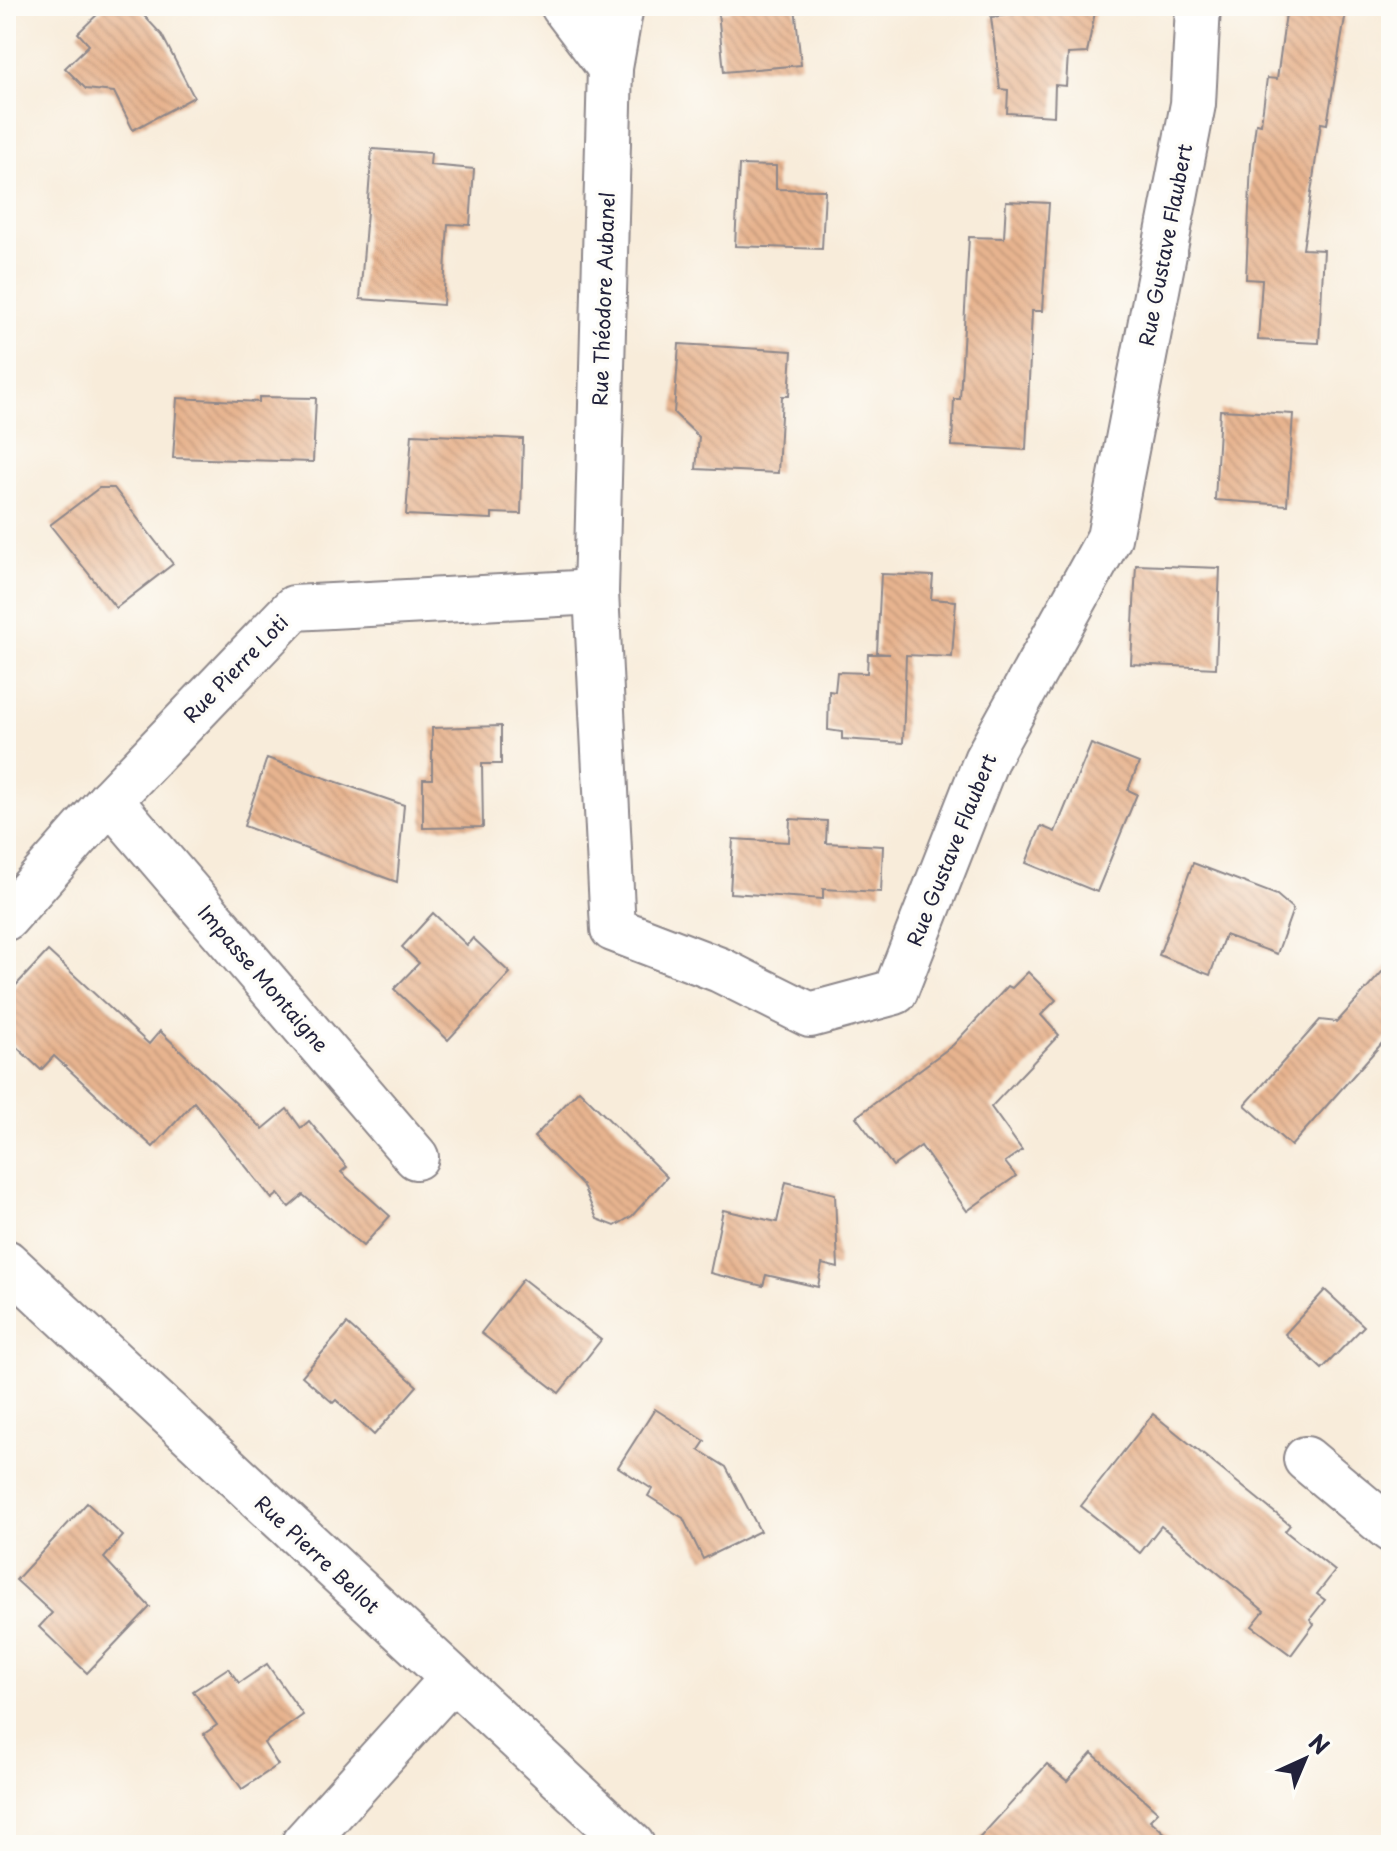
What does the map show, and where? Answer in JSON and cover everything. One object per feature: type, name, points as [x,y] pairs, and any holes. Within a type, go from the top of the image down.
[{"type":"street","points":[[563,6],[610,68]]},
{"type":"street","name":"Rue Théodore Aubanel","points":[[596,592],[610,68],[621,6]]},
{"type":"street","name":"Rue Gustave Flaubert","points":[[596,592],[613,929],[720,970],[810,1015],[895,992],[986,760],[1109,538],[1193,104],[1198,6]]},
{"type":"street","name":"Rue Pierre Loti","points":[[6,918],[110,800],[294,608],[596,592]]},
{"type":"street","name":"Impasse Montaigne","points":[[110,800],[416,1157]]},
{"type":"street","name":"Rue Pierre Bellot","points":[[6,1262],[451,1680],[632,1845]]},
{"type":"street","points":[[1306,1459],[1391,1530]]},
{"type":"street","points":[[304,1843],[451,1680]]},
{"type":"building","points":[[106,6],[135,6],[162,35],[194,97],[133,130],[114,92],[86,89],[65,68],[89,45],[78,33]]},
{"type":"building","points":[[730,6],[795,6],[801,65],[724,72],[718,12],[730,11]]},
{"type":"building","points":[[1083,6],[1084,14],[1095,12],[1087,53],[1068,54],[1066,86],[1055,85],[1054,116],[1007,113],[1008,90],[1000,89],[991,17]]},
{"type":"building","points":[[1287,6],[1347,6],[1327,124],[1321,123],[1303,249],[1324,250],[1319,343],[1258,340],[1262,280],[1246,279],[1251,162],[1256,123],[1261,124],[1267,78],[1277,79]]},
{"type":"building","points":[[372,149],[431,153],[430,165],[474,169],[470,225],[448,224],[443,305],[360,299]]},
{"type":"building","points":[[739,165],[776,166],[776,189],[825,190],[822,249],[735,246]]},
{"type":"building","points":[[1006,201],[1049,203],[1042,311],[1032,311],[1026,450],[952,446],[954,399],[960,399],[969,237],[1004,238]]},
{"type":"building","points":[[679,344],[792,351],[789,396],[782,396],[778,473],[696,469],[699,437],[674,413]]},
{"type":"building","points":[[259,397],[316,398],[313,462],[173,458],[177,398],[259,402]]},
{"type":"building","points":[[1220,410],[1293,414],[1287,505],[1215,500]]},
{"type":"building","points":[[412,434],[523,439],[521,514],[492,513],[492,519],[406,515]]},
{"type":"building","points":[[99,488],[114,488],[173,564],[116,608],[50,525]]},
{"type":"building","points":[[1136,565],[1220,568],[1216,668],[1131,664]]},
{"type":"building","points":[[881,574],[933,576],[931,599],[956,601],[952,657],[906,655],[903,743],[842,739],[842,732],[828,730],[829,691],[835,692],[837,672],[867,673],[868,654],[890,654],[877,653]]},
{"type":"building","points":[[501,726],[501,764],[482,764],[483,827],[423,828],[423,779],[432,779],[432,728]]},
{"type":"building","points":[[1091,744],[1139,763],[1128,790],[1137,794],[1097,892],[1026,863],[1041,826],[1055,832]]},
{"type":"building","points":[[267,758],[404,805],[397,882],[244,826]]},
{"type":"building","points":[[790,819],[827,821],[826,843],[883,846],[881,892],[823,889],[823,899],[730,893],[733,839],[789,842]]},
{"type":"building","points":[[1193,863],[1277,895],[1293,909],[1277,954],[1225,935],[1210,975],[1159,955]]},
{"type":"building","points":[[433,913],[467,945],[473,938],[510,973],[448,1040],[394,989],[419,963],[402,947]]},
{"type":"building","points":[[48,951],[149,1044],[160,1031],[263,1129],[287,1109],[301,1128],[309,1121],[347,1167],[341,1172],[390,1216],[363,1246],[303,1195],[289,1207],[278,1194],[272,1199],[194,1102],[153,1147],[54,1056],[41,1070],[6,1037],[6,996]]},
{"type":"building","points":[[1391,962],[1391,1033],[1291,1146],[1245,1105],[1320,1020],[1337,1022]]},
{"type":"building","points":[[1028,972],[1056,1000],[1041,1015],[1059,1035],[991,1107],[1022,1150],[1005,1162],[1016,1176],[967,1211],[921,1146],[893,1166],[856,1117],[953,1045],[1008,986],[1012,988]]},
{"type":"building","points":[[579,1090],[667,1177],[632,1216],[615,1226],[597,1219],[583,1186],[534,1137]]},
{"type":"building","points":[[786,1182],[835,1194],[838,1268],[822,1264],[818,1287],[766,1275],[763,1286],[710,1273],[723,1210],[777,1222]]},
{"type":"building","points":[[523,1279],[601,1340],[559,1393],[481,1333]]},
{"type":"building","points":[[1325,1290],[1364,1326],[1322,1369],[1285,1334]]},
{"type":"building","points":[[347,1324],[417,1386],[374,1435],[336,1400],[333,1403],[302,1376]]},
{"type":"building","points":[[655,1409],[705,1441],[699,1450],[726,1467],[760,1531],[703,1559],[683,1518],[648,1496],[652,1489],[618,1467]]},
{"type":"building","points":[[1153,1414],[1290,1525],[1285,1531],[1335,1571],[1317,1594],[1325,1600],[1310,1619],[1314,1624],[1291,1655],[1252,1626],[1264,1611],[1161,1526],[1140,1553],[1081,1506]]},
{"type":"building","points":[[87,1503],[123,1536],[104,1558],[150,1607],[87,1673],[39,1627],[52,1613],[16,1580]]},
{"type":"building","points":[[267,1664],[303,1715],[264,1743],[278,1765],[242,1789],[204,1734],[217,1725],[193,1691],[228,1668],[239,1683]]},
{"type":"building","points":[[1092,1753],[1158,1812],[1150,1820],[1178,1845],[973,1845],[1047,1764],[1067,1781]]}]
